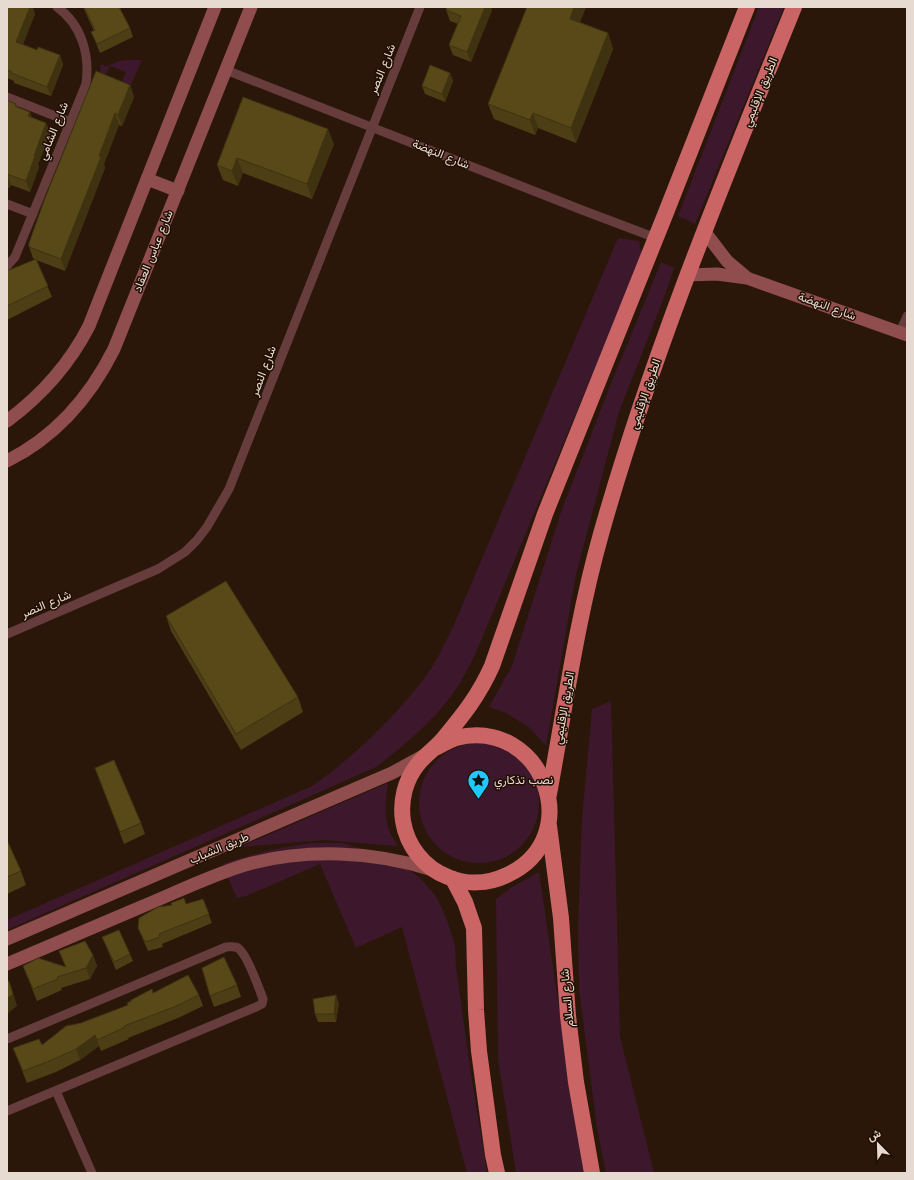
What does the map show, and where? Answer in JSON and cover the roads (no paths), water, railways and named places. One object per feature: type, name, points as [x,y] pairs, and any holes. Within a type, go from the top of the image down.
[{"type":"highway","points":[[433,749],[456,738],[476,736],[497,739],[516,747],[532,761],[543,778],[549,798],[548,823],[544,838],[536,852],[526,863],[499,879],[484,882],[468,882],[453,879],[434,870],[421,858],[411,845],[404,829],[402,812],[403,795],[408,779],[417,764],[433,749],[470,705],[492,666],[545,514],[747,7]]},
{"type":"highway","name":"الطريق الإقليمي","points":[[549,798],[579,625],[601,535],[632,432],[663,341],[704,231],[794,7]]},
{"type":"highway","name":"شارع السلام","points":[[548,823],[561,918],[569,1023],[576,1082],[592,1173]]},
{"type":"highway","points":[[453,879],[465,902],[474,928],[476,1010],[479,1051],[493,1156],[497,1173]]},
{"type":"street","name":"شارع الشامي","points":[[7,266],[15,258],[86,84],[87,55],[81,36],[69,17],[57,7]]},
{"type":"street","points":[[7,421],[35,399],[49,385],[81,341],[96,310],[215,7]]},
{"type":"street","name":"شارع عباس العقاد","points":[[7,461],[51,433],[76,409],[97,381],[114,350],[251,7]]},
{"type":"street","name":"شارع النصر","points":[[7,634],[158,569],[185,552],[207,527],[229,489],[371,127],[420,7]]},
{"type":"street","name":"شارع النهضة","points":[[226,70],[656,238]]},
{"type":"street","points":[[7,97],[70,122]]},
{"type":"street","points":[[147,179],[178,191]]},
{"type":"street","points":[[7,204],[33,214]]},
{"type":"street","name":"شارع النهضة","points":[[704,231],[727,262],[747,278]]},
{"type":"street","name":"شارع النهضة","points":[[688,275],[717,274],[747,278],[903,334]]},
{"type":"street","points":[[903,334],[907,316]]},
{"type":"street","name":"طريق الشباب","points":[[7,939],[392,773],[433,749]]},
{"type":"street","name":"طريق الشباب","points":[[7,964],[204,880],[245,865],[272,859],[311,855],[349,855],[397,860],[434,870]]},
{"type":"street","points":[[7,1039],[226,947],[238,948],[244,955],[264,999],[262,1004],[7,1111]]},
{"type":"street","points":[[56,1091],[92,1173]]},
{"type":"place","name":"نصب تذكاري","points":[[479,800]]}]
